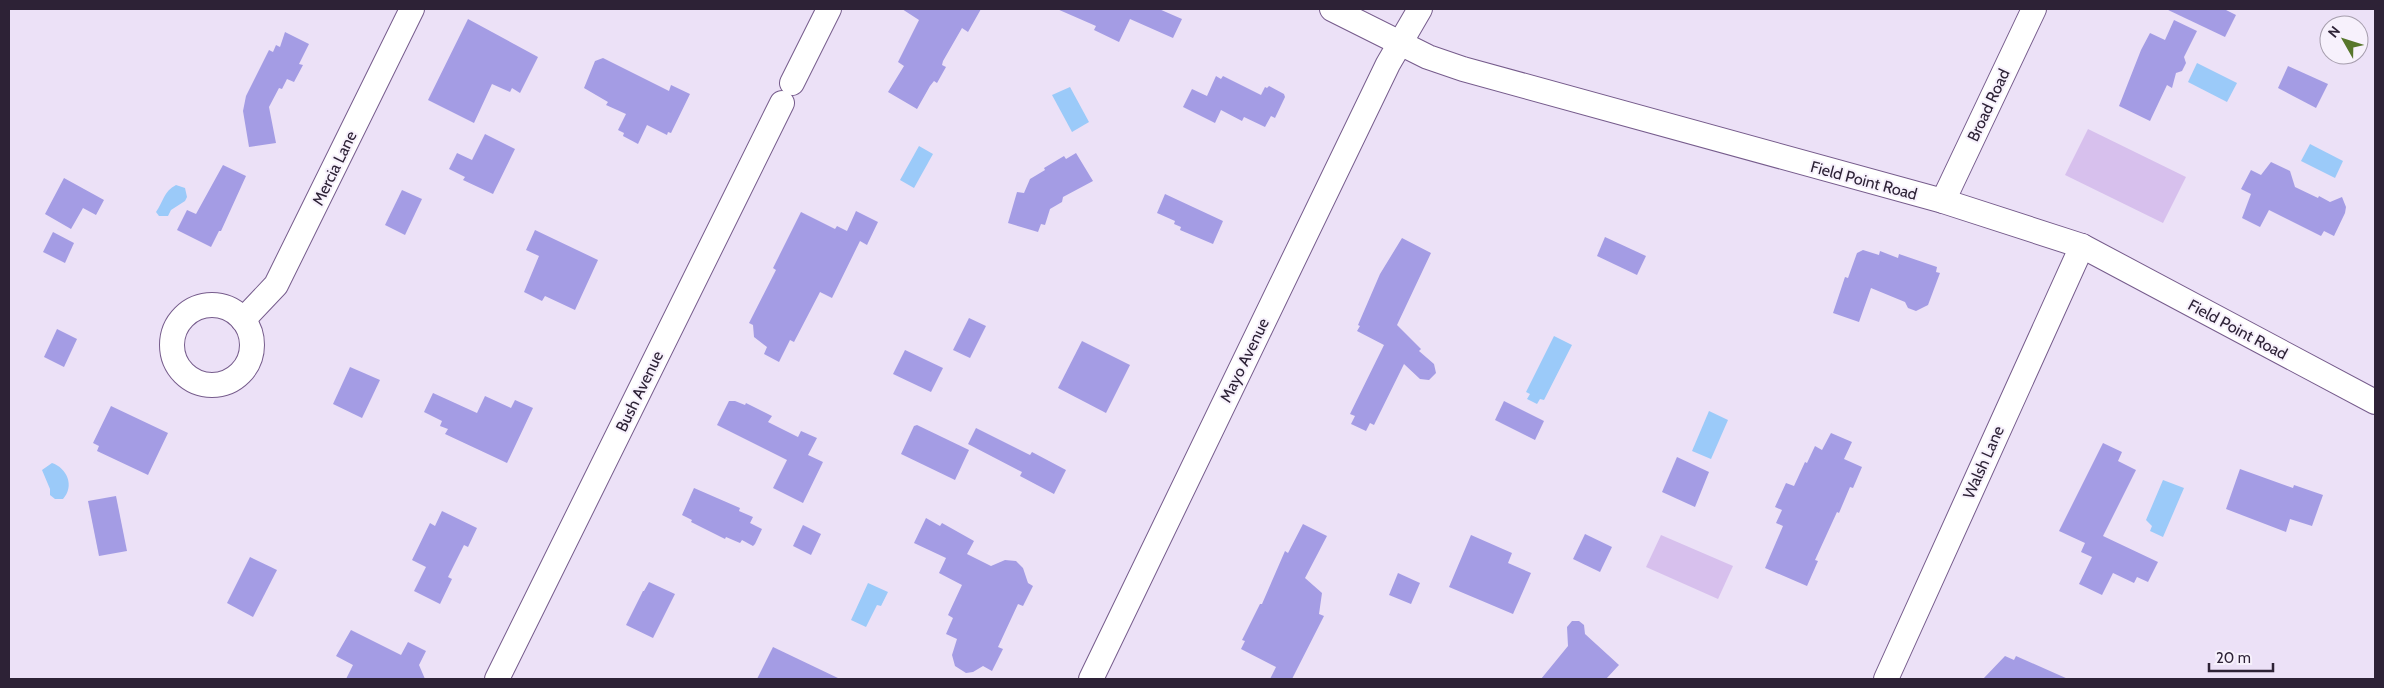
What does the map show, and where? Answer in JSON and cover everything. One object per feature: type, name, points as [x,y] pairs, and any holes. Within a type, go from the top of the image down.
[{"type":"street","name":"Mercia Lane","points":[[243,320],[276,285],[412,9]]},
{"type":"street","name":"Bush Avenue","points":[[497,679],[829,9]]},
{"type":"street","name":"Field Point Road","points":[[1332,9],[1428,56],[1463,70],[1943,201],[2082,246],[2375,402]]},
{"type":"street","name":"Mayo Avenue","points":[[1091,679],[1388,64],[1420,9]]},
{"type":"street","name":"Broad Road","points":[[1943,201],[2034,9]]},
{"type":"street","name":"Walsh Lane","points":[[1886,679],[2082,246]]},
{"type":"shaded area","points":[[2088,129],[2186,177],[2163,223],[2065,175]]},
{"type":"shaded area","points":[[1661,535],[1733,566],[1718,599],[1646,567]]},
{"type":"water","points":[[2197,63],[2237,83],[2227,102],[2188,82]]},
{"type":"water","points":[[1070,87],[1089,122],[1072,132],[1052,95]]},
{"type":"water","points":[[2310,144],[2343,161],[2335,178],[2301,161]]},
{"type":"water","points":[[919,146],[933,154],[914,188],[900,180]]},
{"type":"water","points":[[176,185],[185,188],[187,197],[185,201],[171,210],[168,216],[159,216],[156,212],[164,197]]},
{"type":"water","points":[[1554,336],[1572,345],[1544,400],[1540,399],[1537,404],[1527,399],[1530,394],[1526,392]]},
{"type":"water","points":[[1709,411],[1728,420],[1711,459],[1692,451]]},
{"type":"water","points":[[52,463],[62,469],[68,478],[67,494],[63,499],[55,499],[50,495],[50,489],[42,470]]},
{"type":"water","points":[[2163,480],[2184,488],[2163,537],[2150,531],[2152,526],[2146,520]]},
{"type":"water","points":[[868,583],[888,592],[881,606],[877,605],[866,627],[851,620]]},
{"type":"building","points":[[902,9],[981,9],[968,32],[962,28],[943,61],[942,65],[946,67],[937,83],[934,81],[930,86],[917,109],[888,92],[904,66],[898,62],[919,20]]},
{"type":"building","points":[[1057,9],[1159,9],[1182,19],[1173,38],[1130,19],[1119,42],[1094,30],[1096,26]]},
{"type":"building","points":[[2166,9],[2224,9],[2236,15],[2225,37]]},
{"type":"building","points":[[468,19],[538,57],[520,93],[512,88],[510,92],[492,84],[474,123],[428,100]]},
{"type":"building","points":[[2174,20],[2197,31],[2184,57],[2186,63],[2182,71],[2176,73],[2172,88],[2167,85],[2150,121],[2119,106],[2141,50],[2150,33],[2165,40]]},
{"type":"building","points":[[285,32],[309,44],[299,64],[303,65],[294,82],[287,79],[282,89],[279,88],[269,107],[276,143],[249,147],[243,111],[246,96],[269,50],[273,52],[276,45],[280,47]]},
{"type":"building","points":[[603,58],[669,91],[671,85],[690,94],[671,133],[668,132],[667,135],[647,125],[638,144],[623,136],[624,133],[618,130],[626,114],[606,105],[608,102],[584,88],[595,61]]},
{"type":"building","points":[[2288,66],[2328,84],[2316,108],[2278,88]]},
{"type":"building","points":[[1216,76],[1221,79],[1223,76],[1261,95],[1265,87],[1269,86],[1284,94],[1285,97],[1275,118],[1271,116],[1265,127],[1244,117],[1242,121],[1221,110],[1215,123],[1183,107],[1192,89],[1207,96]]},
{"type":"building","points":[[485,134],[515,149],[493,194],[463,180],[465,177],[449,169],[457,153],[472,160]]},
{"type":"building","points":[[1076,153],[1093,181],[1063,197],[1062,202],[1050,209],[1045,225],[1041,224],[1038,232],[1008,223],[1017,192],[1024,193],[1030,179],[1045,170],[1044,168],[1064,156],[1066,159]]},
{"type":"building","points":[[2271,162],[2290,171],[2295,187],[2330,202],[2342,197],[2346,207],[2345,213],[2334,236],[2324,231],[2321,236],[2269,210],[2260,227],[2242,218],[2251,194],[2241,189],[2251,170],[2261,175]]},
{"type":"building","points":[[223,165],[246,176],[221,231],[219,231],[211,247],[177,230],[187,210],[196,214]]},
{"type":"building","points":[[64,178],[104,200],[96,215],[83,208],[71,229],[45,214]]},
{"type":"building","points":[[402,190],[422,199],[405,235],[385,225]]},
{"type":"building","points":[[1165,194],[1223,221],[1213,244],[1180,230],[1181,227],[1174,224],[1175,221],[1157,213]]},
{"type":"building","points":[[856,211],[878,222],[867,245],[860,241],[832,298],[820,292],[794,342],[790,340],[779,362],[764,354],[767,347],[754,337],[753,325],[749,323],[776,270],[773,268],[801,212],[835,229],[837,226],[847,231]]},
{"type":"building","points":[[535,230],[598,260],[575,310],[545,296],[542,301],[524,292],[539,256],[526,250]]},
{"type":"building","points":[[53,232],[74,243],[65,263],[43,252]]},
{"type":"building","points":[[1605,237],[1646,256],[1637,275],[1597,256]]},
{"type":"building","points":[[1402,238],[1431,253],[1397,325],[1421,349],[1419,351],[1434,364],[1436,373],[1429,380],[1420,379],[1404,364],[1374,425],[1370,423],[1366,431],[1351,424],[1355,416],[1350,414],[1384,345],[1357,331],[1360,326],[1358,325],[1380,274]]},
{"type":"building","points":[[1863,250],[1879,255],[1880,251],[1898,258],[1899,254],[1937,267],[1936,272],[1940,273],[1928,305],[1916,311],[1908,308],[1905,302],[1871,288],[1859,322],[1833,313],[1845,277],[1848,278],[1857,253]]},
{"type":"building","points":[[969,318],[986,326],[970,358],[953,350]]},
{"type":"building","points":[[57,329],[77,339],[64,367],[44,357]]},
{"type":"building","points":[[1082,341],[1130,365],[1106,413],[1058,388]]},
{"type":"building","points":[[905,350],[943,368],[931,392],[893,374]]},
{"type":"building","points":[[350,367],[380,380],[362,418],[333,404]]},
{"type":"building","points":[[433,393],[477,413],[485,396],[511,408],[515,400],[533,408],[507,463],[445,434],[448,429],[440,426],[442,421],[424,412]]},
{"type":"building","points":[[729,401],[745,405],[746,403],[772,416],[768,422],[798,437],[801,431],[817,438],[808,455],[823,462],[803,503],[773,488],[787,460],[717,425]]},
{"type":"building","points":[[1504,401],[1544,421],[1535,440],[1495,420]]},
{"type":"building","points":[[111,406],[168,433],[148,475],[97,451],[99,446],[93,443]]},
{"type":"building","points":[[917,425],[969,450],[955,480],[901,454],[914,426]]},
{"type":"building","points":[[976,428],[1030,455],[1032,452],[1066,470],[1054,494],[1020,476],[1022,472],[968,444]]},
{"type":"building","points":[[1831,433],[1852,442],[1844,459],[1862,467],[1853,488],[1850,487],[1839,513],[1837,512],[1815,560],[1818,561],[1807,586],[1765,568],[1783,526],[1776,523],[1782,510],[1775,507],[1786,483],[1794,486],[1815,446],[1822,450]]},
{"type":"building","points":[[2103,443],[2122,452],[2118,461],[2136,470],[2103,536],[2158,562],[2148,582],[2137,577],[2134,583],[2113,573],[2102,595],[2079,584],[2092,557],[2081,552],[2085,543],[2059,531]]},
{"type":"building","points":[[1677,457],[1709,472],[1695,507],[1662,492]]},
{"type":"building","points":[[2240,469],[2293,488],[2294,485],[2323,495],[2312,526],[2290,519],[2286,532],[2226,509]]},
{"type":"building","points":[[694,488],[740,508],[739,511],[753,517],[750,523],[762,529],[755,544],[753,546],[742,540],[740,543],[726,537],[725,539],[691,522],[692,520],[682,515]]},
{"type":"building","points":[[116,496],[127,551],[99,556],[88,501]]},
{"type":"building","points":[[442,511],[477,528],[468,547],[464,545],[448,577],[452,579],[440,604],[414,591],[426,567],[412,560],[430,523],[435,526]]},
{"type":"building","points":[[926,518],[940,526],[942,523],[974,541],[967,554],[991,566],[1005,560],[1016,561],[1023,568],[1028,583],[1033,586],[1023,606],[1018,604],[998,647],[1003,649],[992,671],[983,666],[973,672],[966,673],[955,666],[952,655],[957,639],[946,634],[953,618],[948,615],[962,585],[939,573],[946,558],[914,543]]},
{"type":"building","points":[[1303,524],[1327,536],[1305,578],[1322,593],[1319,614],[1324,616],[1292,679],[1270,679],[1276,667],[1241,649],[1245,641],[1242,640],[1260,604],[1262,604],[1285,551],[1288,553]]},
{"type":"building","points":[[803,525],[821,534],[811,555],[793,546]]},
{"type":"building","points":[[1585,534],[1612,547],[1600,572],[1573,559]]},
{"type":"building","points":[[1471,535],[1512,553],[1508,563],[1531,573],[1513,614],[1449,587]]},
{"type":"building","points":[[250,557],[277,570],[253,617],[227,603]]},
{"type":"building","points":[[1398,573],[1420,583],[1411,604],[1389,595]]},
{"type":"building","points":[[649,582],[675,594],[653,638],[626,625]]},
{"type":"building","points":[[1572,621],[1579,621],[1584,625],[1585,634],[1619,665],[1606,679],[1541,679],[1568,646],[1567,627]]},
{"type":"building","points":[[351,630],[401,655],[408,642],[426,651],[419,665],[425,679],[346,679],[353,665],[336,656]]},
{"type":"building","points":[[773,647],[840,679],[757,679]]},
{"type":"building","points":[[2005,656],[2014,660],[2016,656],[2068,679],[1983,679]]}]
